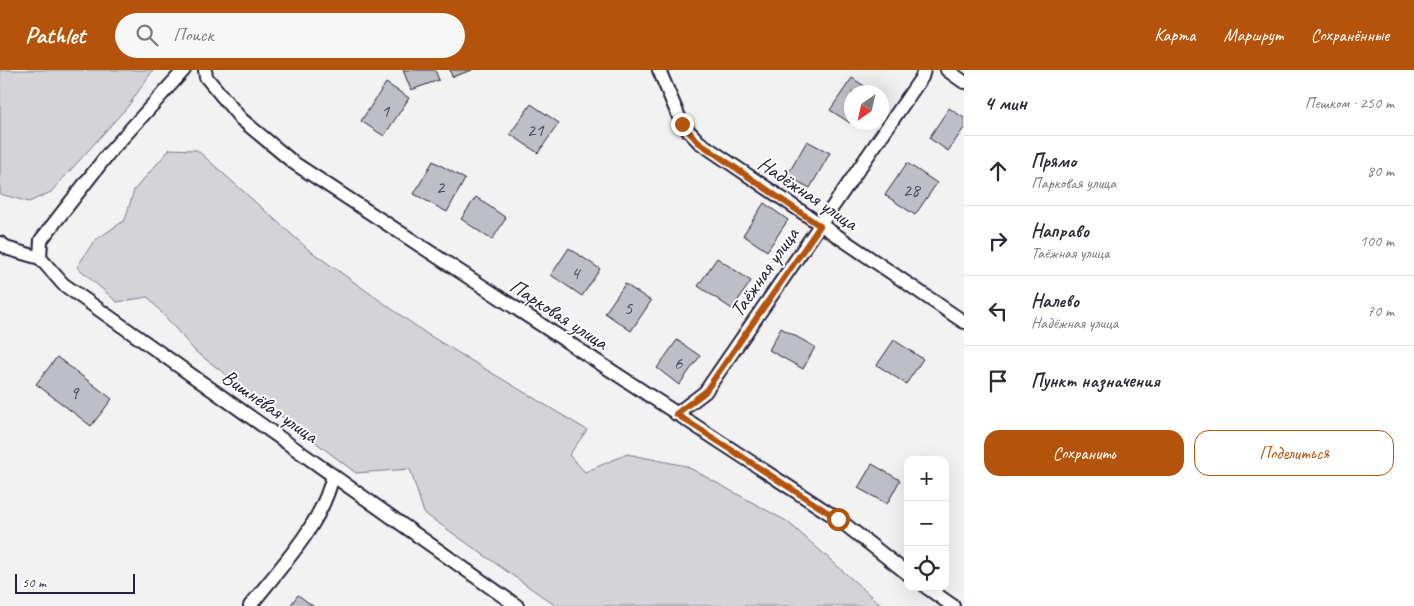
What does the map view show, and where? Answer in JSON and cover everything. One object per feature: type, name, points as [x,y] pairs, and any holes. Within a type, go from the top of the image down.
[{"type":"street","points":[[0,243],[9,249],[40,258],[41,240],[108,154],[184,70]]},
{"type":"street","name":"Парковая улица","points":[[205,70],[206,77],[242,119],[294,163],[838,519],[904,571]]},
{"type":"street","name":"Надёжная улица","points":[[659,70],[682,124],[698,142],[964,322]]},
{"type":"street","name":"Таёжная улица","points":[[676,414],[705,392],[922,77],[924,70]]},
{"type":"street","points":[[947,70],[964,82]]},
{"type":"street","name":"Вишнёвая улица","points":[[40,258],[63,284],[517,606]]},
{"type":"street","points":[[250,606],[313,524],[328,496],[333,475]]},
{"type":"street","points":[[932,591],[953,606]]},
{"type":"shaded area","points":[[0,70],[153,70],[129,105],[51,192],[29,202],[0,194]]},
{"type":"shaded area","points":[[170,149],[197,150],[309,250],[427,334],[587,430],[569,455],[585,472],[627,454],[686,466],[788,522],[882,606],[556,606],[424,513],[410,469],[356,473],[195,351],[148,297],[117,302],[77,267],[94,241],[125,220],[134,190]]},
{"type":"building","points":[[403,70],[435,70],[439,80],[411,90]]},
{"type":"building","points":[[450,70],[472,70],[452,77]]},
{"type":"building","points":[[852,78],[863,85],[847,85]]},
{"type":"building","points":[[386,83],[409,98],[384,136],[361,121]]},
{"type":"building","points":[[844,90],[844,119],[830,110]]},
{"type":"building","points":[[531,104],[559,123],[538,153],[510,134]]},
{"type":"building","points":[[949,108],[964,118],[964,128],[948,151],[929,138]]},
{"type":"building","points":[[807,141],[830,153],[810,188],[787,176]]},
{"type":"building","points":[[433,161],[465,179],[447,212],[414,194]]},
{"type":"building","points":[[907,163],[937,183],[915,215],[885,195]]},
{"type":"building","points":[[476,197],[506,218],[492,240],[461,219]]},
{"type":"building","points":[[764,203],[788,220],[767,251],[743,235]]},
{"type":"building","points":[[569,248],[600,269],[582,296],[551,275]]},
{"type":"building","points":[[717,258],[751,281],[732,309],[698,286]]},
{"type":"building","points":[[625,284],[651,301],[631,331],[605,313]]},
{"type":"building","points":[[781,328],[815,347],[803,369],[769,350]]},
{"type":"building","points":[[677,340],[700,356],[679,385],[657,368]]},
{"type":"building","points":[[894,340],[923,359],[906,384],[877,365]]},
{"type":"building","points":[[57,357],[112,399],[91,426],[36,384]]},
{"type":"building","points":[[872,464],[900,480],[887,504],[858,488]]},
{"type":"building","points":[[298,595],[313,606],[290,606]]},
{"type":"route","points":[[682,124],[698,142],[820,226],[705,392],[676,414],[838,519]]}]
